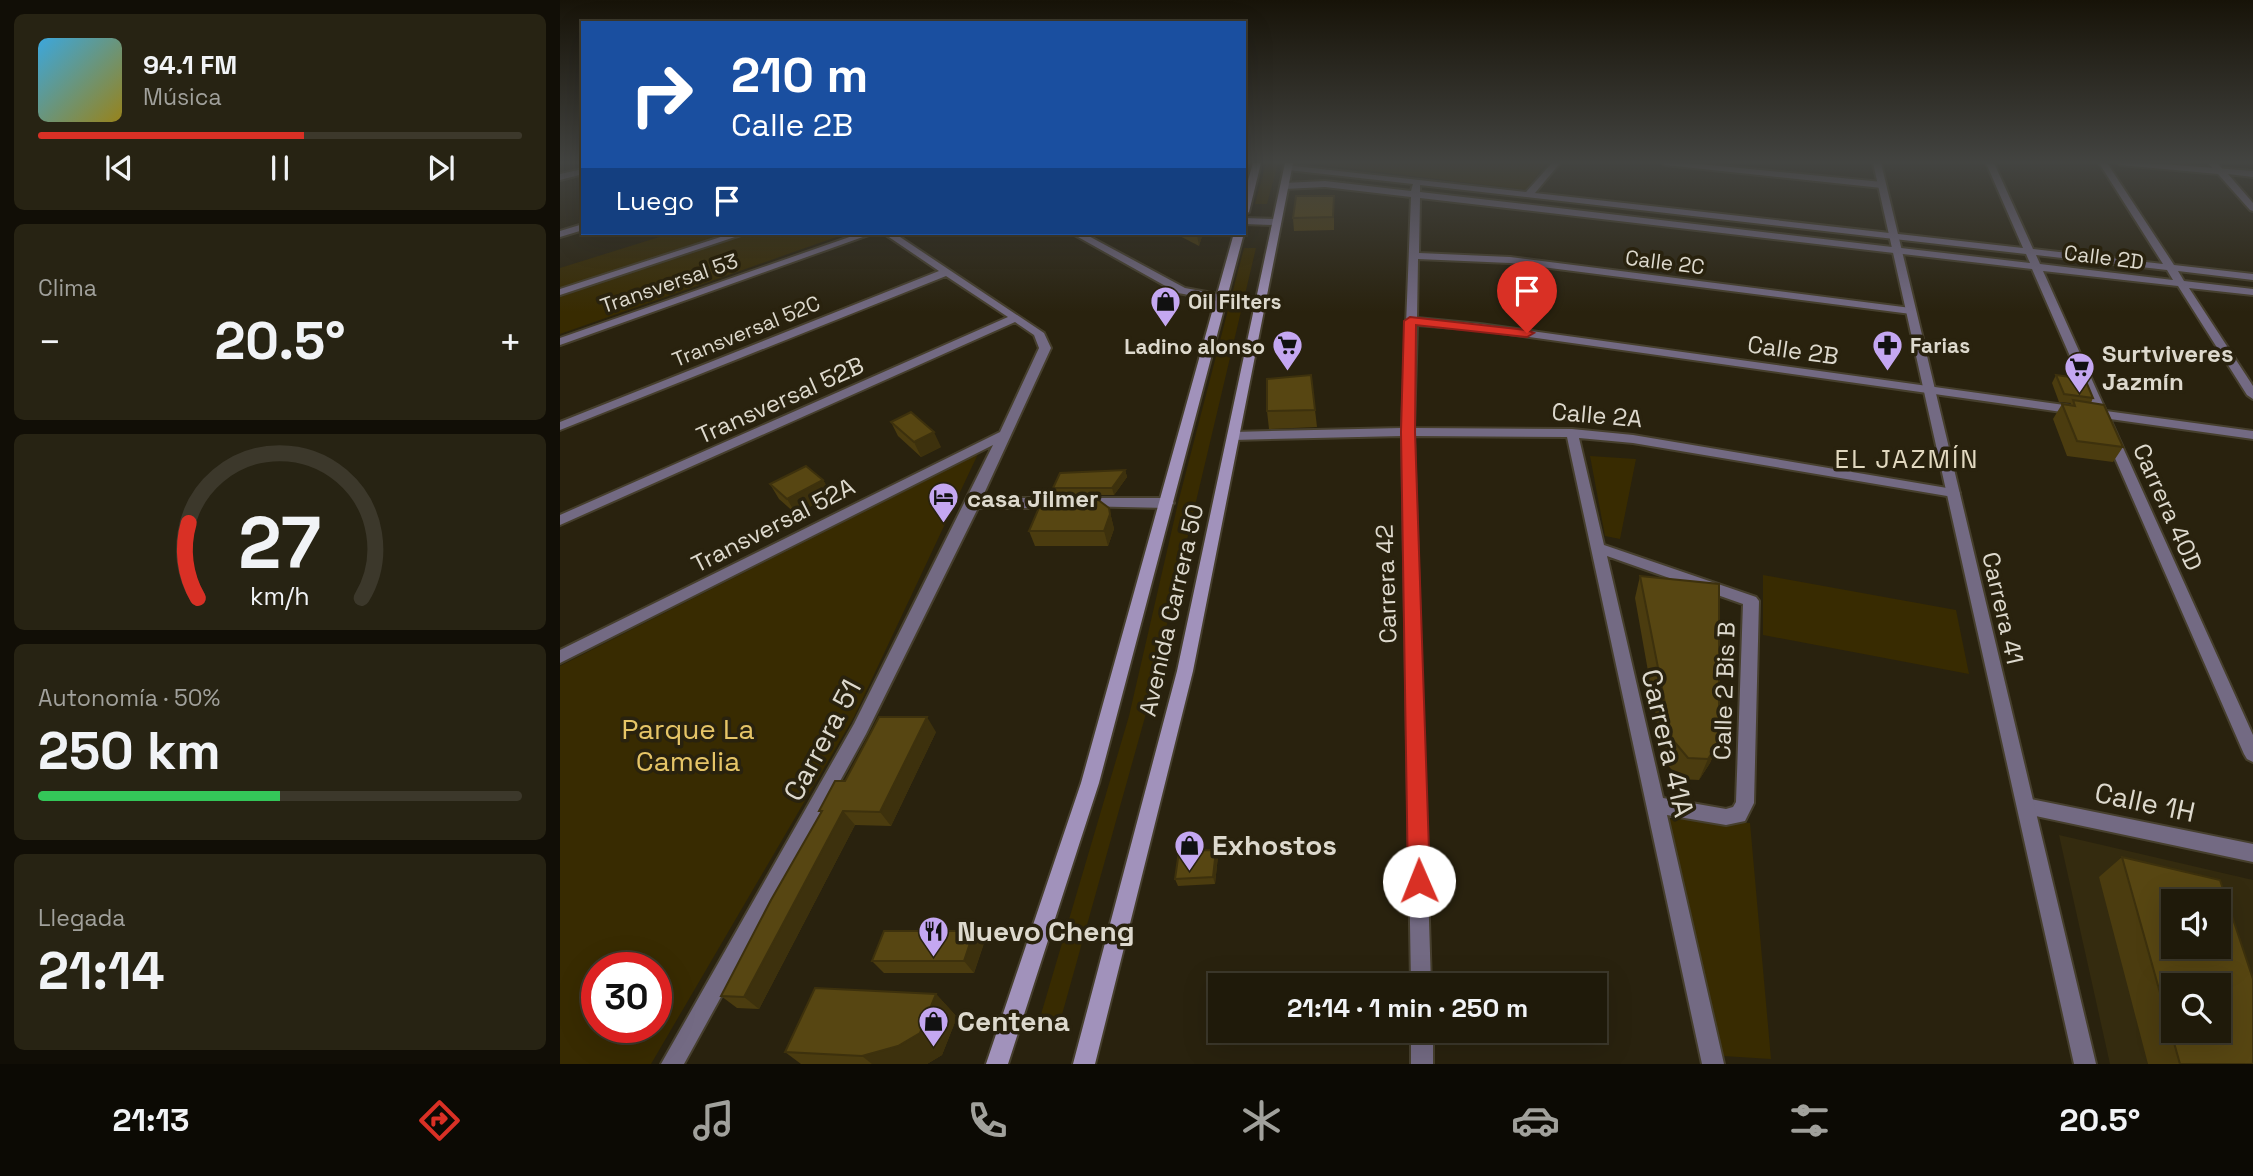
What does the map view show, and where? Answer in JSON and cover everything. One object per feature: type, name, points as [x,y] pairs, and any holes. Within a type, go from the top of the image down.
[{"type":"main road","name":"Avenida Carrera 50","points":[[1084,1064],[1185,671],[1278,213]]},
{"type":"main road","name":"Avenida Carrera 50","points":[[997,1064],[1090,783],[1239,235]]},
{"type":"street","name":"Carrera 42","points":[[1415,213],[1408,432],[1421,973]]},
{"type":"street","name":"Calle 2D","points":[[1631,213],[1895,243],[2029,252],[2253,278]]},
{"type":"street","name":"Calle 2D","points":[[1668,213],[1895,243],[2036,266],[2253,292]]},
{"type":"street","name":"Carrera 41","points":[[1888,213],[2085,1064]]},
{"type":"street","name":"Carrera 40D","points":[[2012,213],[2253,754]]},
{"type":"street","points":[[2135,213],[2253,395]]},
{"type":"street","points":[[1246,221],[1276,222]]},
{"type":"street","points":[[560,234],[581,228]]},
{"type":"street","name":"Transversal 53","points":[[560,292],[736,235]]},
{"type":"street","name":"Transversal 53","points":[[560,342],[863,235]]},
{"type":"street","points":[[891,235],[946,272]]},
{"type":"street","points":[[1080,235],[1182,291],[1223,298]]},
{"type":"street","name":"Calle 2C","points":[[1413,256],[1510,260],[1911,312]]},
{"type":"street","name":"Carrera 51","points":[[672,1064],[860,729],[973,503],[1045,348],[1039,333],[946,272]]},
{"type":"street","name":"Transversal 52C","points":[[560,426],[946,272]]},
{"type":"street","name":"Transversal 52B","points":[[560,520],[1016,318]]},
{"type":"street","name":"Calle 2B","points":[[1410,321],[1480,327],[2253,435]]},
{"type":"street","name":"Calle 2A","points":[[1233,436],[1408,432],[1572,433],[1633,439],[1953,493]]},
{"type":"street","name":"Carrera 41A","points":[[1572,433],[1713,1064]]},
{"type":"street","name":"Transversal 52A","points":[[560,657],[1006,434]]},
{"type":"street","points":[[973,503],[1167,503]]},
{"type":"street","name":"Calle 2 Bis B","points":[[1598,548],[1751,601],[1745,803],[1739,815],[1726,817],[1655,805]]},
{"type":"street","name":"Calle 1H","points":[[2026,806],[2253,853]]},
{"type":"street","points":[[1422,1043],[1422,1064]]},
{"type":"shaded area","points":[[2059,835],[2253,880],[2253,1064],[2110,1064]]},
{"type":"green space","points":[[666,235],[725,235],[560,289],[560,268]]},
{"type":"green space","points":[[747,235],[842,235],[560,334],[560,297]]},
{"type":"green space","points":[[1244,248],[1256,248],[1145,717],[1058,1029],[1037,1028],[1129,716],[1178,503]]},
{"type":"green space","name":"Parque La Camelia","points":[[978,454],[854,717],[672,1028],[672,952],[581,952],[581,1043],[663,1043],[651,1064],[560,1064],[560,666]]},
{"type":"green space","points":[[1590,456],[1636,459],[1620,539],[1605,536]]},
{"type":"green space","points":[[1763,575],[1956,610],[1969,674],[1763,635]]},
{"type":"green space","points":[[1667,819],[1750,823],[1771,1059],[1723,1056]]},
{"type":"building","points":[[1294,213],[1333,213],[1333,217],[1293,218]]},
{"type":"building","points":[[1311,375],[1315,410],[1267,411],[1267,379]]},
{"type":"building","points":[[2056,375],[2085,379],[2093,398],[2064,394]]},
{"type":"building","points":[[2073,400],[2104,405],[2123,447],[2077,441],[2062,404],[2075,406]]},
{"type":"building","points":[[911,412],[934,432],[914,442],[891,422]]},
{"type":"building","points":[[806,466],[823,480],[787,499],[770,484]]},
{"type":"building","points":[[1125,470],[1112,488],[1053,488],[1060,473]]},
{"type":"building","points":[[1044,496],[1099,496],[1097,499],[1109,508],[1110,514],[1104,531],[1029,531]]},
{"type":"building","points":[[1640,576],[1719,584],[1719,742],[1708,759],[1688,758],[1672,739]]},
{"type":"building","points":[[879,717],[927,717],[880,812],[843,811],[744,997],[721,996],[771,900],[822,811],[819,811],[835,781],[845,781]]},
{"type":"building","points":[[1216,850],[1213,877],[1175,879],[1179,851]]},
{"type":"building","points":[[2122,857],[2220,880],[2223,889],[2161,889],[2161,959],[2231,959],[2231,913],[2253,979],[2253,1064],[2180,1064],[2174,1043],[2231,1043],[2231,973],[2161,973],[2161,996]]},
{"type":"building","points":[[884,931],[974,931],[964,961],[872,961]]},
{"type":"building","points":[[815,988],[936,994],[920,1033],[898,1046],[862,1056],[785,1052]]},
{"type":"place","name":"Oil Filters","points":[[1165,328]]},
{"type":"place","name":"Farias","points":[[1887,372]]},
{"type":"place","name":"Ladino alonso","points":[[1288,373]]},
{"type":"place","name":"Surtviveres Jazmín","points":[[2079,394]]},
{"type":"place","name":"casa Jilmer","points":[[944,525]]},
{"type":"place","name":"Exhostos","points":[[1189,872]]},
{"type":"place","name":"Nuevo Cheng","points":[[934,958]]},
{"type":"place","name":"Centena","points":[[934,1048]]},
{"type":"district","name":"EL JAZMÍN","points":[[1907,459]]},
{"type":"route","points":[[1419,881],[1408,432],[1410,321],[1527,333]]}]
